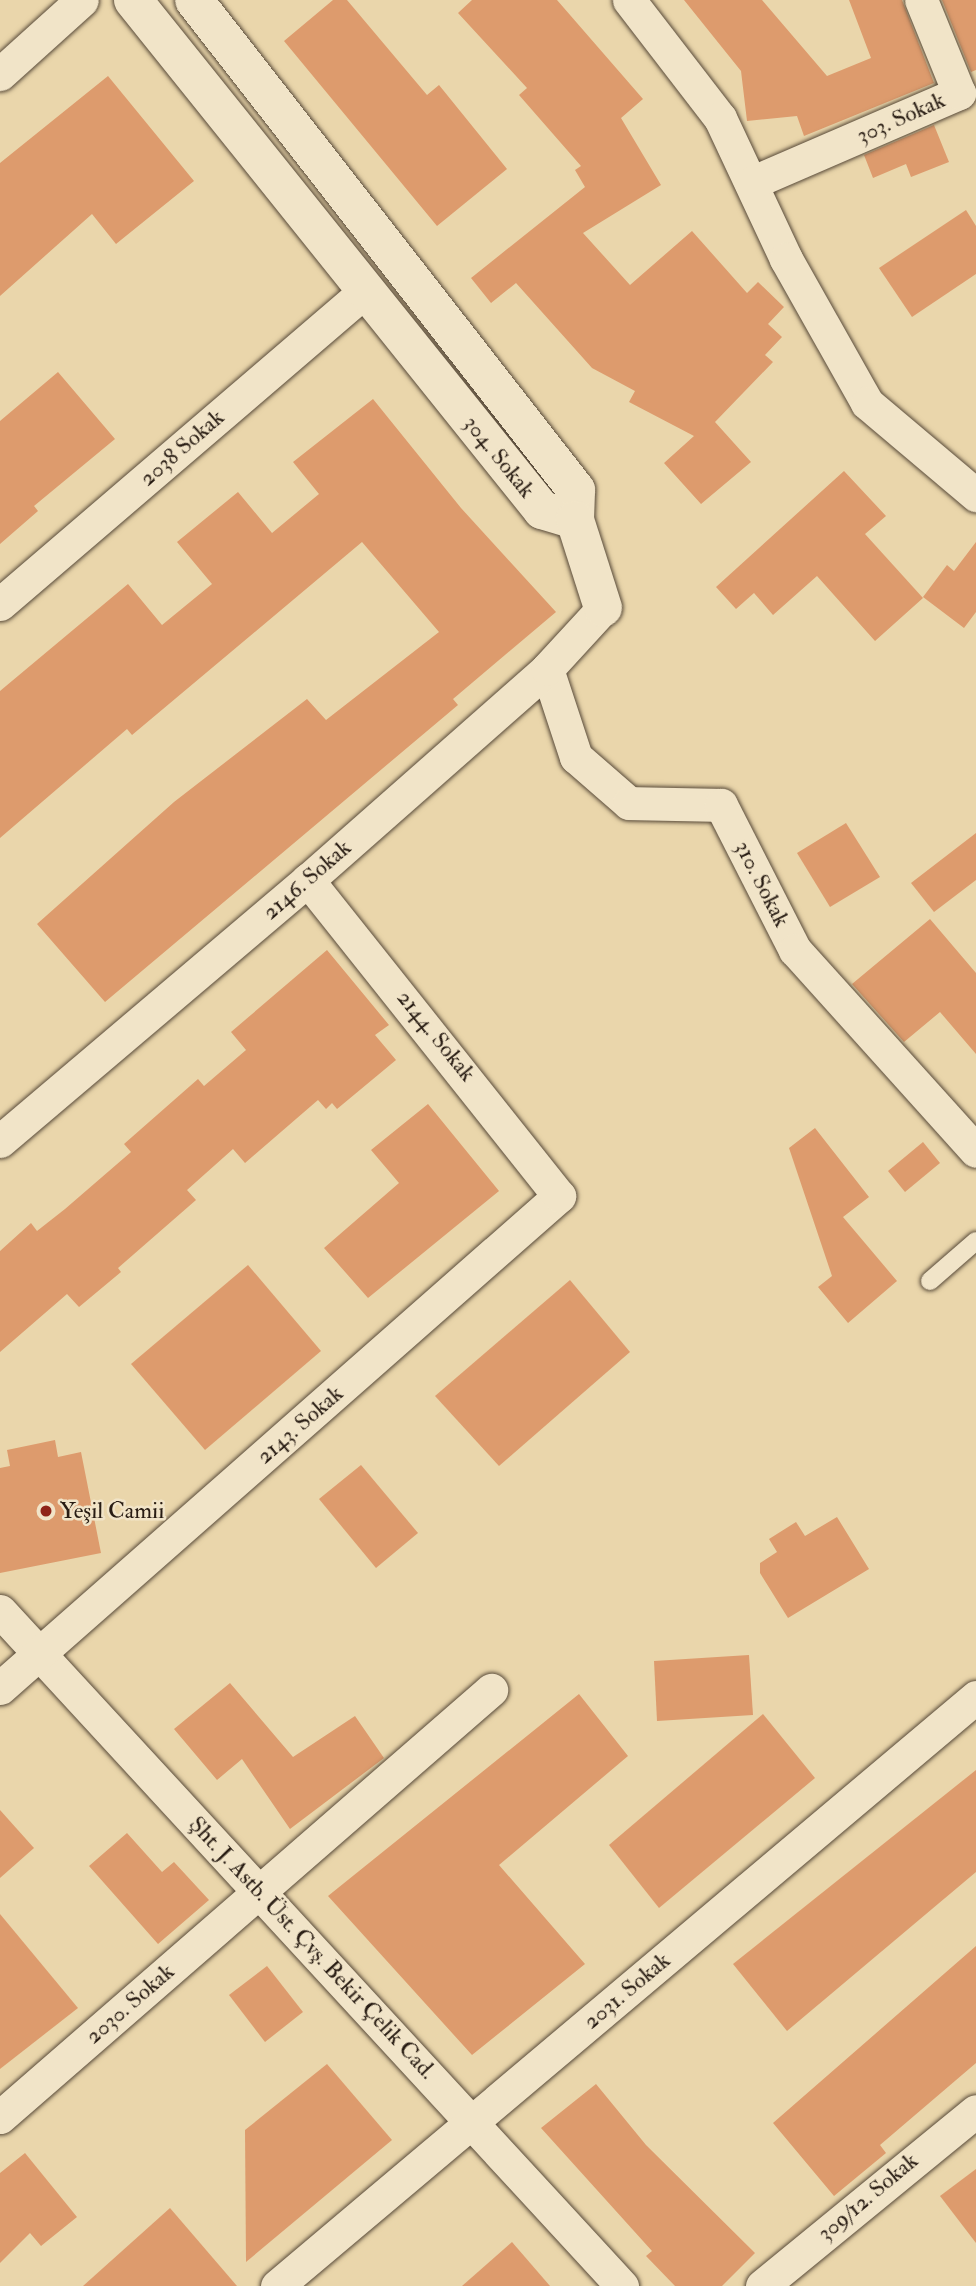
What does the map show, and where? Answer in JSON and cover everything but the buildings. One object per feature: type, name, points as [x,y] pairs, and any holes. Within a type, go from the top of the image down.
[{"type":"street","points":[[0,74],[82,0]]},
{"type":"street","name":"304. Sokak","points":[[133,0],[364,292],[542,510],[575,520],[576,490],[194,0]]},
{"type":"street","points":[[629,0],[720,118],[786,259],[867,404],[976,495]]},
{"type":"street","name":"303. Sokak","points":[[751,183],[959,93],[921,0]]},
{"type":"street","name":"2038 Sokak","points":[[0,604],[364,292]]},
{"type":"street","points":[[575,520],[603,608]]},
{"type":"street","name":"2146. Sokak","points":[[0,1141],[308,880],[547,668],[603,608]]},
{"type":"street","name":"310. Sokak","points":[[547,668],[576,757],[629,803],[721,805],[795,950],[976,1151]]},
{"type":"street","name":"2144. Sokak","points":[[308,880],[559,1196]]},
{"type":"street","name":"2143. Sokak","points":[[0,1688],[559,1196]]},
{"type":"street","name":"Şht. J. Astb. Üst. Çvş. Bekir Çelik Cad.","points":[[0,1611],[622,2286]]},
{"type":"street","name":"2030. Sokak","points":[[0,2117],[491,1690]]},
{"type":"street","name":"2031. Sokak","points":[[277,2286],[976,1697]]},
{"type":"street","name":"309/12. Sokak","points":[[762,2286],[976,2111]]},
{"type":"lane","points":[[930,1281],[976,1241]]},
{"type":"place","name":"Yeşil Camii","points":[[46,1511]]}]
